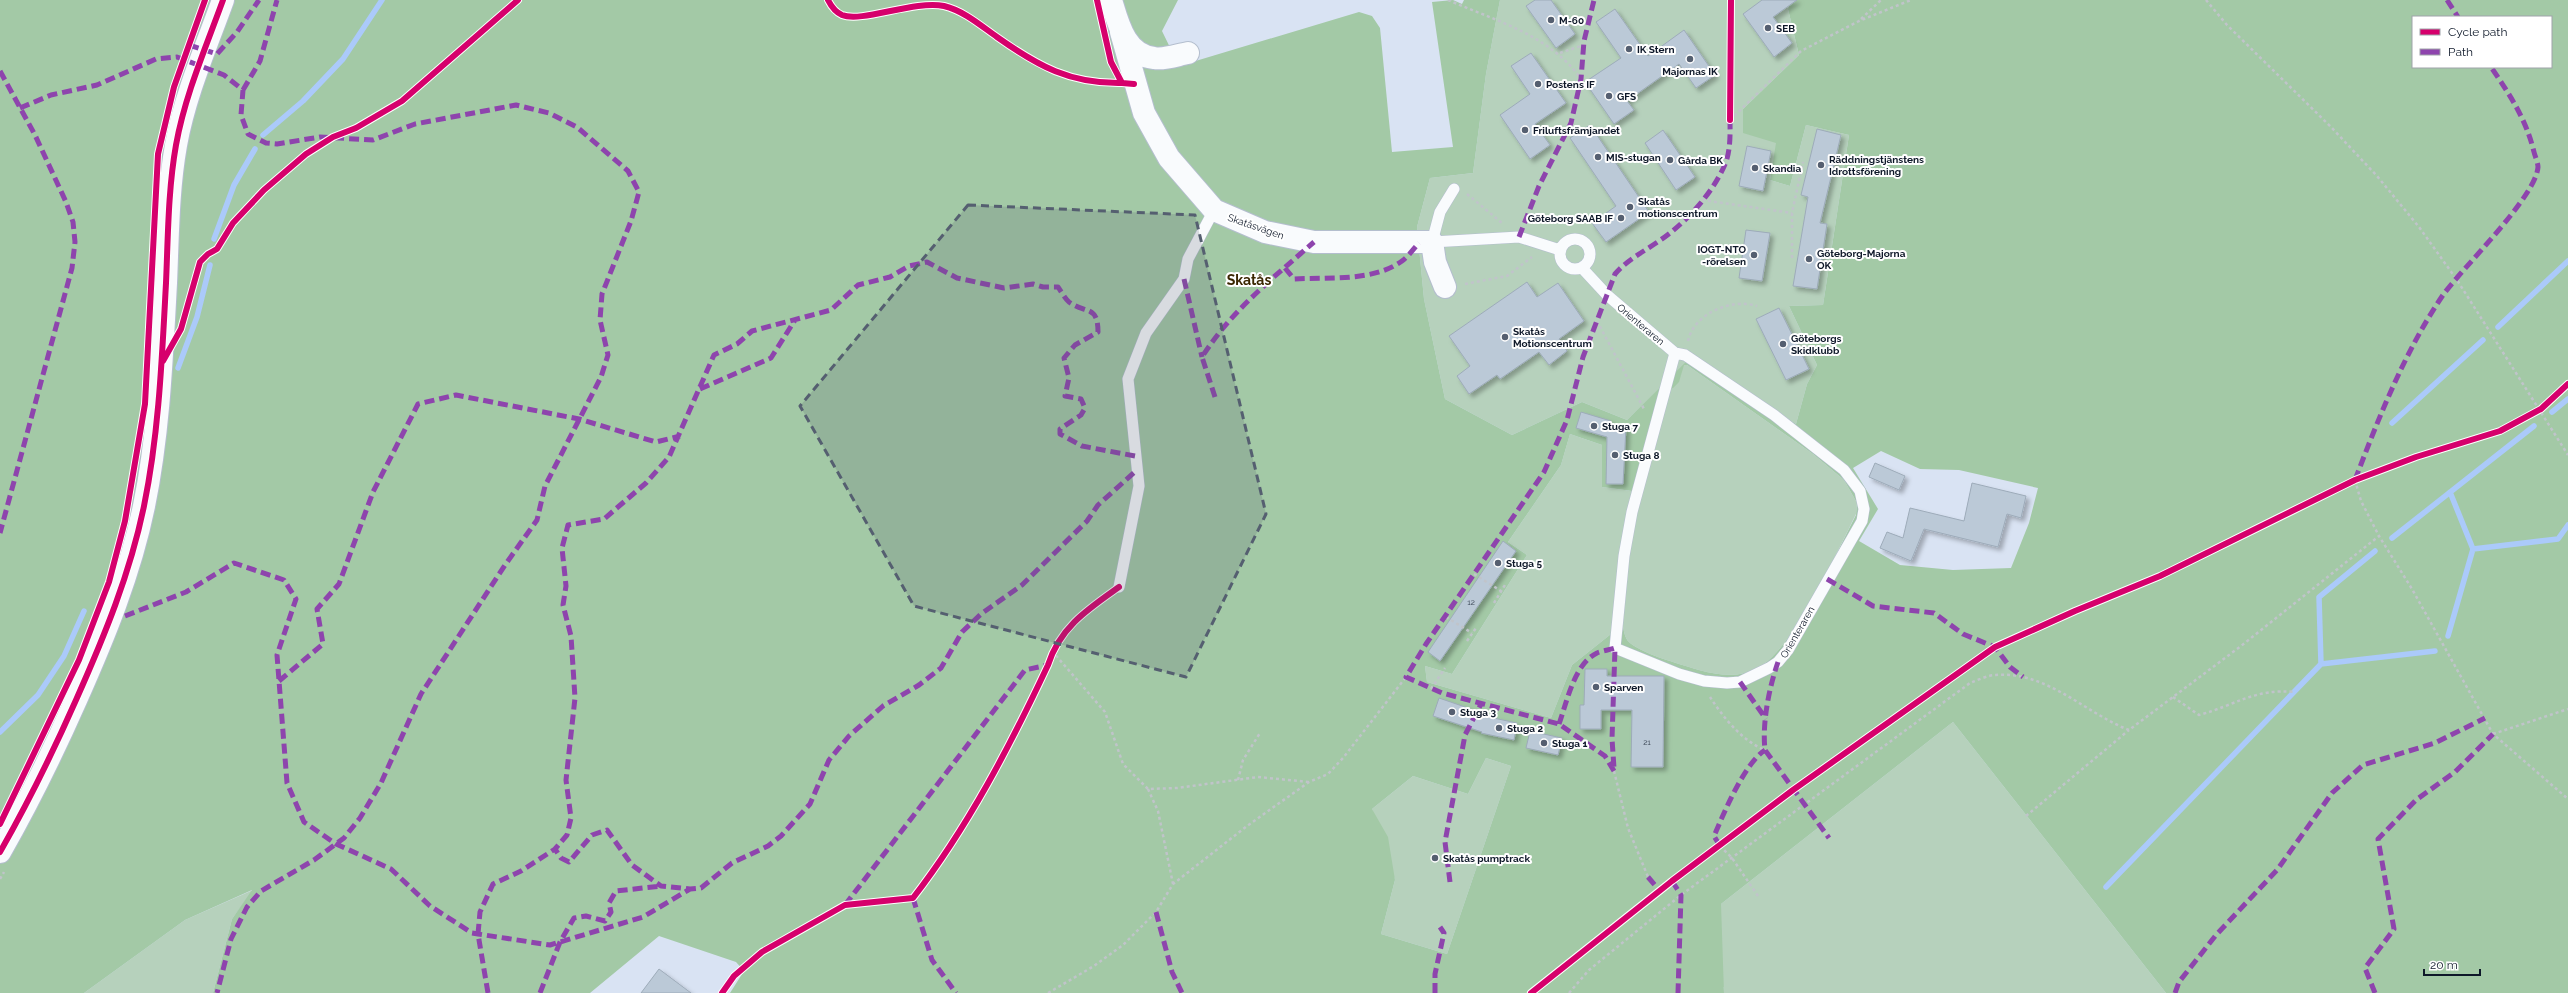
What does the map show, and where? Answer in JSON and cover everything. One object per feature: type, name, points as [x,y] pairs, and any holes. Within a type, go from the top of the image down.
[{"type":"street","points":[[0,852],[31,796],[96,658],[119,599],[135,543],[144,506],[158,403],[169,215],[176,143],[187,102],[223,0]]},
{"type":"street","name":"Skatåsvägen","points":[[1111,0],[1144,114],[1169,158],[1214,210],[1265,232],[1314,242],[1432,242]]},
{"type":"street","name":"Skatåsvägen","points":[[1121,32],[1134,50],[1144,55],[1154,58],[1188,53]]},
{"type":"street","points":[[1432,242],[1435,262],[1445,286]]},
{"type":"lane","points":[[1454,189],[1440,212],[1432,242],[1519,237],[1560,250]]},
{"type":"lane","points":[[1119,587],[1139,486],[1128,379],[1146,333],[1184,279],[1188,258],[1214,210]]},
{"type":"lane","points":[[1570,239],[1585,242],[1590,256],[1589,261],[1582,268],[1572,270],[1563,264],[1560,250],[1570,239]]},
{"type":"lane","name":"Orienteraren","points":[[1582,268],[1607,295],[1680,354],[1774,415],[1844,470],[1860,491],[1864,509],[1862,521],[1782,659],[1740,682],[1704,681],[1679,674],[1615,648],[1627,541],[1654,427],[1680,354]]},
{"type":"path","points":[[1448,0],[1507,24],[1559,53],[1581,79]]},
{"type":"path","points":[[1859,21],[1880,0]]},
{"type":"path","points":[[1730,120],[1801,52],[1859,21],[1911,0]]},
{"type":"path","points":[[2206,0],[2227,25],[2378,176],[2419,227],[2457,280],[2541,410],[2568,455]]},
{"type":"path","points":[[1559,53],[1584,45]]},
{"type":"path","points":[[1792,258],[1792,213],[1803,162]]},
{"type":"path","points":[[1474,198],[1519,237]]},
{"type":"path","points":[[1702,200],[1792,213]]},
{"type":"path","points":[[1482,282],[1507,276],[1521,268],[1544,245]]},
{"type":"path","points":[[1680,354],[1690,331],[1714,311],[1735,304],[1745,303],[1757,306]]},
{"type":"path","points":[[1597,321],[1654,427]]},
{"type":"path","points":[[2355,480],[2361,501],[2379,536],[2412,589],[2492,734],[2568,799]]},
{"type":"path","points":[[2026,816],[2129,730],[2242,646],[2379,536]]},
{"type":"path","points":[[1474,574],[1500,592]]},
{"type":"path","points":[[1494,603],[1505,585]]},
{"type":"path","points":[[1446,617],[1472,633]]},
{"type":"path","points":[[1467,641],[1476,628]]},
{"type":"path","points":[[1052,651],[1105,712],[1123,764],[1148,789],[1158,811],[1173,884]]},
{"type":"path","points":[[1431,689],[1445,668]]},
{"type":"path","points":[[1570,993],[1589,970],[1681,895],[1970,683],[1996,675],[2023,677],[2042,683],[2082,704],[2108,722],[2129,730]]},
{"type":"path","points":[[1048,993],[1094,966],[1123,945],[1156,912],[1173,884],[1247,826],[1310,782],[1328,774],[1343,758],[1406,677]]},
{"type":"path","points":[[1704,681],[1704,686],[1724,716],[1754,745],[1765,750]]},
{"type":"path","points":[[2174,697],[2199,715],[2226,708],[2247,696],[2278,690],[2295,692]]},
{"type":"path","points":[[2492,734],[2568,709]]},
{"type":"path","points":[[1238,780],[1243,760],[1260,733]]},
{"type":"path","points":[[1614,771],[1628,828],[1648,877]]},
{"type":"path","points":[[1148,789],[1177,788],[1258,777],[1310,782]]},
{"type":"path","points":[[1720,846],[1732,858],[1758,896]]},
{"type":"highlighted area","points":[[968,205],[1195,215],[1266,514],[1186,677],[914,606],[800,406]]},
{"type":"green space","points":[[0,0],[1178,0],[1162,31],[1179,66],[1359,12],[1372,16],[1380,28],[1392,152],[1453,147],[1432,2],[1453,0],[1462,4],[1464,0],[1500,0],[1486,74],[1473,173],[1430,178],[1417,227],[1424,299],[1445,399],[1512,435],[1582,402],[1627,420],[1693,355],[1796,424],[1807,384],[1817,365],[1789,306],[1823,305],[1849,135],[1806,125],[1790,186],[1770,180],[1776,143],[1743,133],[1743,109],[1799,55],[1788,9],[1792,0],[2568,0],[2568,993],[2166,993],[1953,722],[1721,904],[1724,993],[730,993],[744,971],[736,962],[659,936],[590,993],[213,993],[232,919],[252,890],[185,920],[84,993],[0,993]],"holes":[[[1684,365],[1687,365],[1813,454],[1844,480],[1857,503],[1856,515],[1803,616],[1790,635],[1777,652],[1760,667],[1755,670],[1736,675],[1718,674],[1700,670],[1650,654],[1633,645],[1624,633],[1623,626],[1632,527],[1669,389],[1673,388],[1679,382]],[[1570,434],[1602,445],[1602,487],[1632,491],[1622,541],[1611,634],[1572,665],[1551,718],[1427,682],[1425,666],[1452,674],[1527,555],[1508,542],[1561,465]],[[1881,451],[1920,469],[1959,470],[2038,488],[2029,523],[2011,568],[1953,570],[1900,565],[1859,541],[1878,509],[1853,468]],[[1486,758],[1511,766],[1447,954],[1381,934],[1395,880],[1388,837],[1372,809],[1413,776],[1468,794]]]},
{"type":"green space","name":"Skatås motionscentrum","points":[[1500,0],[1792,0],[1788,9],[1799,55],[1743,109],[1777,143],[1770,180],[1790,186],[1806,125],[1849,135],[1823,305],[1789,306],[1817,365],[1807,384],[1796,424],[1693,355],[1684,365],[1687,365],[1813,454],[1844,480],[1857,503],[1856,514],[1803,616],[1777,652],[1762,666],[1752,671],[1736,675],[1727,675],[1691,668],[1638,648],[1629,642],[1624,633],[1623,626],[1632,527],[1669,389],[1681,375],[1680,369],[1627,420],[1582,402],[1512,435],[1445,399],[1424,299],[1417,227],[1430,178],[1473,173],[1486,74]]},
{"type":"green space","points":[[1570,434],[1602,445],[1602,487],[1632,491],[1622,541],[1611,634],[1572,665],[1551,718],[1427,682],[1425,666],[1452,674],[1527,555],[1508,542],[1561,465]]},
{"type":"green space","points":[[1953,722],[2166,993],[1724,993],[1724,987],[1682,993],[1721,904]]},
{"type":"green space","name":"Skatås pumptrack","points":[[1486,758],[1511,766],[1447,954],[1381,934],[1395,880],[1372,809],[1413,776],[1468,794]]},
{"type":"green space","points":[[253,890],[232,919],[213,993],[84,993],[185,920]]},
{"type":"building","name":"M-60","points":[[1535,0],[1551,0],[1575,34],[1556,48],[1526,6]]},
{"type":"building","name":"SEB","points":[[1762,0],[1797,0],[1773,17],[1792,43],[1774,57],[1743,14]]},
{"type":"building","points":[[1615,9],[1648,56],[1684,30],[1715,75],[1696,88],[1679,64],[1627,101],[1634,110],[1614,124],[1585,82],[1621,58],[1596,22]]},
{"type":"building","points":[[1531,53],[1566,103],[1535,124],[1550,145],[1530,159],[1500,115],[1530,94],[1511,66]]},
{"type":"building","points":[[1590,125],[1649,212],[1606,242],[1592,223],[1616,206],[1570,138]]},
{"type":"building","points":[[1817,129],[1841,135],[1820,223],[1827,224],[1817,289],[1793,286],[1808,197],[1801,195]]},
{"type":"building","name":"Gårda BK","points":[[1663,130],[1695,177],[1676,190],[1645,143]]},
{"type":"building","name":"Skandia","points":[[1747,146],[1771,151],[1763,191],[1739,186]]},
{"type":"building","name":"IOGT-NTO -rörelsen","points":[[1746,230],[1770,233],[1762,281],[1739,278]]},
{"type":"building","name":"Skatås Motionscentrum","points":[[1527,282],[1537,297],[1558,283],[1584,321],[1559,339],[1567,351],[1549,365],[1539,352],[1500,379],[1497,375],[1469,394],[1457,376],[1470,366],[1449,336]]},
{"type":"building","name":"Göteborgs Skidklubb","points":[[1779,308],[1809,369],[1786,380],[1756,319]]},
{"type":"building","name":"Stuga 8","points":[[1581,412],[1611,421],[1611,424],[1626,427],[1623,484],[1606,484],[1607,437],[1576,428]]},
{"type":"building","points":[[1875,463],[1905,476],[1899,490],[1869,477]]},
{"type":"building","points":[[1972,483],[2026,496],[2021,518],[2007,514],[1998,547],[1924,529],[1911,561],[1880,548],[1887,532],[1903,538],[1910,508],[1964,521]]},
{"type":"building","points":[[1503,541],[1516,551],[1440,661],[1428,652]]},
{"type":"building","points":[[1585,669],[1607,669],[1607,676],[1664,676],[1663,767],[1631,767],[1632,710],[1601,710],[1601,729],[1580,729],[1580,705],[1584,705]]},
{"type":"building","points":[[1439,698],[1471,709],[1470,713],[1517,723],[1514,740],[1481,733],[1482,732],[1433,716]]},
{"type":"building","name":"Stuga 1","points":[[1530,731],[1562,738],[1558,755],[1526,748]]},
{"type":"building","points":[[659,969],[691,993],[641,993]]},
{"type":"waterway","points":[[263,135],[303,101],[343,59],[382,0]]},
{"type":"waterway","points":[[214,239],[234,185],[255,149]]},
{"type":"waterway","points":[[2498,327],[2568,261]]},
{"type":"waterway","points":[[178,368],[197,317],[210,265]]},
{"type":"waterway","points":[[2392,423],[2483,340]]},
{"type":"waterway","points":[[2552,412],[2568,399]]},
{"type":"waterway","points":[[2392,538],[2534,426]]},
{"type":"waterway","points":[[2448,636],[2473,549],[2450,492]]},
{"type":"waterway","points":[[2473,549],[2558,539],[2568,525]]},
{"type":"waterway","points":[[2321,664],[2319,597],[2375,551]]},
{"type":"waterway","points":[[0,732],[38,695],[64,656],[84,611]]},
{"type":"waterway","points":[[2106,887],[2321,664],[2435,651]]},
{"type":"marked path","points":[[189,45],[217,54],[237,32],[259,0]]},
{"type":"marked path","points":[[243,90],[260,61],[277,0]]},
{"type":"marked path","points":[[1519,237],[1539,186],[1571,123],[1581,79],[1584,41],[1594,0]]},
{"type":"marked path","points":[[2447,0],[2457,16]]},
{"type":"marked path","points":[[20,108],[51,95],[97,85],[156,59],[177,57],[224,75],[243,90],[241,115],[248,134],[266,143],[277,144],[320,137],[373,140],[415,124],[516,105],[549,113],[577,127],[628,171],[639,192],[631,221],[602,294],[600,320],[608,355],[601,377],[545,486],[537,520],[505,565],[421,694],[381,783],[360,818],[344,838],[314,860],[261,891],[247,907],[231,939],[217,993]]},
{"type":"marked path","points":[[2355,480],[2394,385],[2429,316],[2443,295],[2512,213],[2525,196],[2534,180],[2538,165],[2527,129],[2511,97],[2492,68]]},
{"type":"marked path","points":[[0,71],[35,135],[66,202],[73,222],[75,242],[72,268],[0,533]]},
{"type":"marked path","points":[[1614,771],[1605,756],[1559,724],[1442,693],[1406,677],[1426,644],[1544,472],[1567,420],[1583,357],[1615,274],[1630,260],[1669,234],[1689,216],[1707,195],[1721,173],[1729,151],[1730,116]]},
{"type":"marked path","points":[[1215,397],[1202,357],[1213,340],[1239,310],[1268,282],[1314,242]]},
{"type":"marked path","points":[[1285,268],[1294,279],[1335,278],[1364,275],[1390,268],[1402,261],[1419,243]]},
{"type":"marked path","points":[[1135,456],[1082,446],[1060,434],[1060,429],[1081,415],[1085,408],[1081,399],[1065,396],[1069,378],[1064,358],[1075,345],[1098,332],[1096,318],[1093,314],[1090,311],[1075,306],[1069,302],[1058,287],[1043,287],[1033,284],[1004,288],[957,278],[927,262],[909,266],[890,277],[858,285],[831,310],[752,331],[737,344],[714,355],[669,457],[646,483],[604,519],[568,525],[562,548],[566,586],[563,605],[571,636],[575,698],[566,780],[571,818],[567,835],[555,849],[561,858],[569,862],[592,835],[607,830],[632,865],[661,886],[690,889],[701,888],[732,863],[768,846],[781,836],[810,804],[829,760],[849,736],[883,706],[919,685],[941,668],[962,632],[981,614],[1022,585],[1087,521],[1098,505],[1137,470]]},
{"type":"marked path","points":[[1184,279],[1202,357]]},
{"type":"marked path","points":[[700,389],[771,358],[795,320]]},
{"type":"marked path","points":[[279,681],[323,644],[317,609],[339,584],[373,492],[418,404],[456,395],[579,419],[656,442],[680,436]]},
{"type":"marked path","points":[[125,616],[186,592],[234,563],[284,580],[296,599],[277,655],[287,783],[304,822],[336,844],[391,869],[430,906],[472,933],[550,945],[643,917],[690,889]]},
{"type":"marked path","points":[[1827,579],[1873,606],[1934,613],[1963,634],[1995,647],[2010,667],[2023,677]]},
{"type":"marked path","points":[[1559,724],[1572,684],[1582,666],[1589,658],[1597,653],[1615,648],[1612,739],[1614,768]]},
{"type":"marked path","points":[[1778,662],[1765,717],[1765,750],[1829,838]]},
{"type":"marked path","points":[[845,905],[1025,670],[1048,665]]},
{"type":"marked path","points":[[1740,682],[1766,719]]},
{"type":"marked path","points":[[1450,882],[1445,842],[1465,735],[1481,704]]},
{"type":"marked path","points":[[2175,993],[2179,982],[2216,935],[2277,870],[2332,793],[2363,765],[2435,743],[2485,718]]},
{"type":"marked path","points":[[2375,993],[2365,968],[2394,929],[2378,839],[2416,800],[2455,772],[2493,734]]},
{"type":"marked path","points":[[1720,846],[1714,836],[1729,802],[1742,777],[1757,757],[1765,750]]},
{"type":"marked path","points":[[488,993],[478,934],[480,912],[493,884],[521,871],[555,849]]},
{"type":"marked path","points":[[1648,877],[1660,891]]},
{"type":"marked path","points":[[1672,881],[1681,895],[1678,993]]},
{"type":"marked path","points":[[540,993],[560,942],[574,918],[586,916],[605,921],[611,912],[609,903],[616,891],[661,886]]},
{"type":"marked path","points":[[913,898],[932,960],[956,993]]},
{"type":"marked path","points":[[1156,912],[1172,972],[1182,993]]},
{"type":"marked path","points":[[1435,993],[1435,974],[1444,933],[1440,927]]},
{"type":"cycle path","points":[[0,824],[79,660],[109,582],[125,521],[145,404],[158,154],[174,87],[205,0]]},
{"type":"cycle path","points":[[0,852],[40,777],[86,676],[124,581],[138,531],[149,478],[159,395],[173,162],[180,126],[190,90],[223,0]]},
{"type":"cycle path","points":[[163,361],[181,329],[200,262],[208,254],[217,249],[233,223],[264,190],[306,154],[333,137],[356,128],[402,101],[518,0]]},
{"type":"cycle path","points":[[828,0],[837,12],[851,17],[918,6],[944,6],[965,15],[1041,65],[1070,77],[1122,83]]},
{"type":"cycle path","points":[[1097,0],[1111,62],[1122,83],[1134,84]]},
{"type":"cycle path","points":[[1730,120],[1731,0]]},
{"type":"cycle path","points":[[1531,993],[1672,881],[1793,790],[1995,647],[2075,611],[2160,576],[2355,480],[2416,457],[2500,431],[2541,409],[2568,384]]},
{"type":"cycle path","points":[[722,993],[734,976],[762,952],[845,905],[913,898],[952,843],[987,785],[1019,726],[1060,640],[1076,620],[1086,611],[1119,587]]},
{"type":"place","name":"M-60","points":[[1551,20]]},
{"type":"place","name":"SEB","points":[[1768,28]]},
{"type":"place","name":"IK Stern","points":[[1629,49]]},
{"type":"place","name":"Majornas IK","points":[[1690,59]]},
{"type":"place","name":"Postens IF","points":[[1538,84]]},
{"type":"place","name":"GFS","points":[[1609,96]]},
{"type":"place","name":"Friluftsfrämjandet","points":[[1525,130]]},
{"type":"place","name":"MIS-stugan","points":[[1598,157]]},
{"type":"place","name":"Gårda BK","points":[[1670,160]]},
{"type":"place","name":"Räddningstjänstens Idrottsförening","points":[[1821,165]]},
{"type":"place","name":"Skandia","points":[[1755,168]]},
{"type":"place","name":"Skatås motionscentrum","points":[[1630,207]]},
{"type":"place","name":"Göteborg SAAB IF","points":[[1621,218]]},
{"type":"place","name":"IOGT-NTO -rörelsen","points":[[1754,255]]},
{"type":"place","name":"Göteborg-Majorna OK","points":[[1809,259]]},
{"type":"place","name":"Skatås Motionscentrum","points":[[1505,337]]},
{"type":"place","name":"Göteborgs Skidklubb","points":[[1783,344]]},
{"type":"place","name":"Stuga 7","points":[[1594,426]]},
{"type":"place","name":"Stuga 8","points":[[1615,455]]},
{"type":"place","name":"Stuga 5","points":[[1498,563]]},
{"type":"place","name":"Sparven","points":[[1596,687]]},
{"type":"place","name":"Stuga 3","points":[[1452,712]]},
{"type":"place","name":"Stuga 2","points":[[1499,728]]},
{"type":"place","name":"Stuga 1","points":[[1544,743]]},
{"type":"place","name":"Skatås pumptrack","points":[[1435,858]]},
{"type":"district","name":"Skatås","points":[[1249,280]]}]
